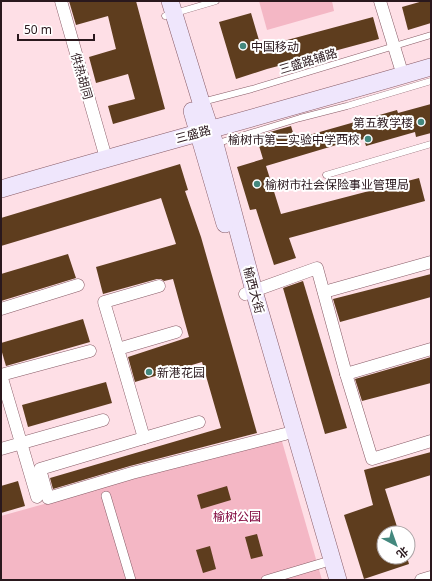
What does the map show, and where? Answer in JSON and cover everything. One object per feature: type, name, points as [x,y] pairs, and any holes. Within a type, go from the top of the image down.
[{"type":"main road","name":"榆西大街","points":[[167,8],[198,103],[205,134]]},
{"type":"main road","name":"榆西大街","points":[[167,8],[250,292],[338,580]]},
{"type":"main road","name":"三盛路","points":[[1,179],[104,150],[205,134],[400,66],[431,57]]},
{"type":"main road","name":"三盛路","points":[[1,189],[108,158],[205,134],[274,112],[431,67]]},
{"type":"main road","name":"榆西大街","points":[[250,292],[286,434],[328,580]]},
{"type":"street","name":"供热胡同","points":[[61,1],[104,150]]},
{"type":"street","points":[[380,1],[400,66]]},
{"type":"street","points":[[324,292],[431,262]]},
{"type":"street","points":[[250,292],[317,268],[346,374],[372,459],[431,441]]},
{"type":"street","points":[[1,309],[78,285]]},
{"type":"street","points":[[144,438],[104,302],[159,286]]},
{"type":"street","points":[[118,349],[176,332]]},
{"type":"street","points":[[346,374],[431,349]]},
{"type":"street","points":[[37,497],[1,375],[90,351]]},
{"type":"street","points":[[1,450],[103,420]]},
{"type":"street","points":[[200,422],[40,469],[48,498],[132,474],[286,434]]},
{"type":"street","points":[[106,496],[131,580]]},
{"type":"street","points":[[266,580],[323,563]]},
{"type":"street","points":[[421,580],[431,577]]},
{"type":"lane","points":[[167,8],[216,1]]},
{"type":"lane","name":"三盛路辅路","points":[[198,103],[260,87],[431,35]]},
{"type":"lane","points":[[205,134],[300,118],[347,106],[431,81]]},
{"type":"lane","points":[[326,175],[431,144]]},
{"type":"green space","points":[[259,1],[332,1],[334,11],[267,30]]},
{"type":"green space","name":"榆树公园","points":[[281,438],[322,580],[1,580],[1,516]]},
{"type":"building","points":[[69,1],[136,1],[165,109],[113,124],[108,106],[135,99],[128,74],[96,83],[89,57],[116,49],[108,16],[76,25]]},
{"type":"building","points":[[423,1],[431,1],[431,23],[408,30],[402,7]]},
{"type":"building","points":[[251,13],[261,47],[373,17],[379,39],[267,69],[236,79],[219,22]]},
{"type":"building","points":[[431,104],[431,133],[416,137],[415,132],[366,146],[364,139],[343,145],[343,143],[266,166],[281,214],[419,178],[425,201],[289,238],[296,258],[274,265],[256,209],[250,210],[237,167],[263,159],[256,136],[291,126],[295,139],[397,110],[398,113]]},
{"type":"building","name":"新港花园","points":[[180,164],[188,190],[185,191],[201,237],[257,433],[130,466],[53,489],[50,478],[221,428],[202,362],[135,382],[128,357],[189,337],[173,279],[164,281],[157,279],[103,294],[96,267],[176,244],[161,198],[1,246],[1,218]]},
{"type":"building","points":[[68,254],[76,278],[1,301],[1,274]]},
{"type":"building","points":[[431,274],[431,297],[340,322],[333,299]]},
{"type":"building","points":[[303,281],[347,428],[325,434],[283,288]]},
{"type":"building","points":[[83,319],[90,342],[6,366],[1,349],[1,343]]},
{"type":"building","points":[[431,357],[431,383],[362,401],[355,379]]},
{"type":"building","points":[[106,382],[112,403],[28,427],[22,405]]},
{"type":"building","points":[[431,452],[431,475],[385,489],[396,525],[376,525],[376,565],[406,565],[364,579],[344,515],[373,505],[364,470]]},
{"type":"building","points":[[18,481],[25,506],[1,513],[1,486]]},
{"type":"building","points":[[227,486],[231,500],[201,509],[197,495]]},
{"type":"building","points":[[257,534],[263,556],[251,559],[245,537]]},
{"type":"building","points":[[210,546],[216,569],[203,573],[196,550]]},
{"type":"place","name":"中国移动","points":[[243,46]]},
{"type":"place","name":"第五教学楼","points":[[421,122]]},
{"type":"place","name":"榆树市第二实验中学西校","points":[[368,139]]},
{"type":"place","name":"榆树市社会保险事业管理局","points":[[257,184]]},
{"type":"place","name":"新港花园","points":[[149,372]]}]
